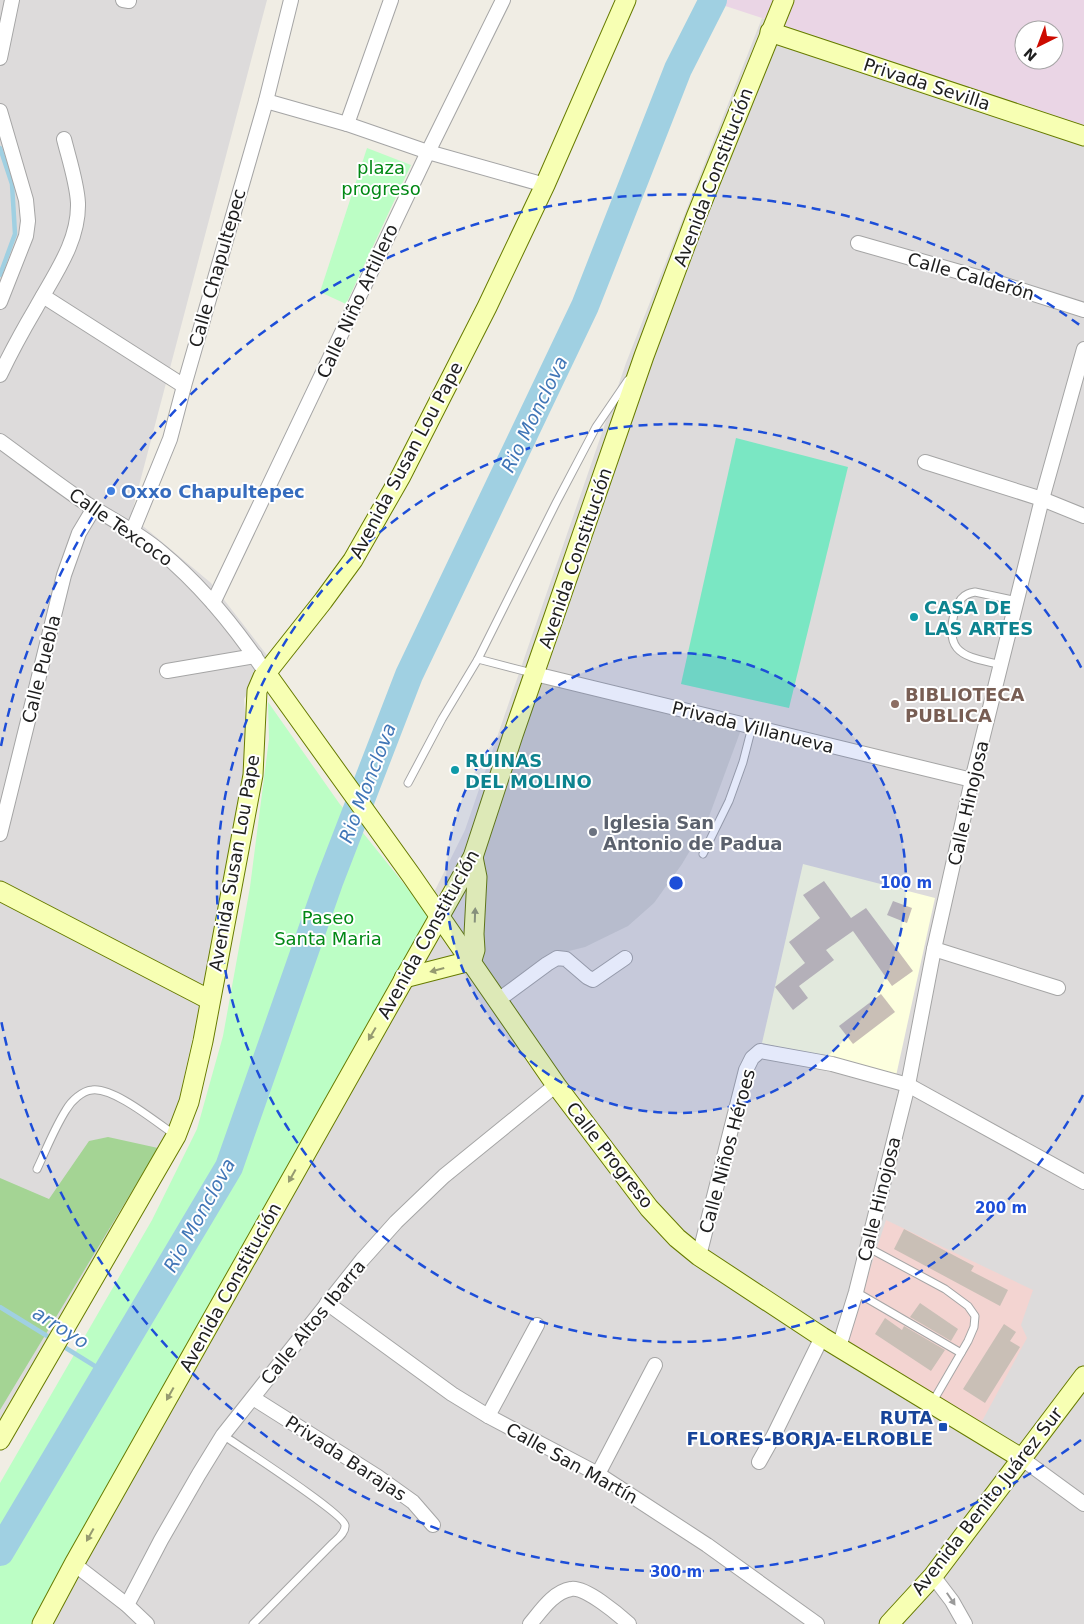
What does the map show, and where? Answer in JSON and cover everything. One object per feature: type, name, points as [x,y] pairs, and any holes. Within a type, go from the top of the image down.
[{"type":"street","points":[[0,58],[12,0]]},
{"type":"street","name":"Calle Chapultepec","points":[[132,532],[170,439],[266,101],[291,0]]},
{"type":"street","points":[[348,124],[391,0]]},
{"type":"street","name":"Calle Niño Artillero","points":[[213,603],[428,152],[503,0]]},
{"type":"street","name":"Avenida Susan Lou Pape","points":[[0,1440],[176,1136],[188,1102],[203,1041],[253,775],[257,691],[266,672],[353,560],[409,460],[487,307],[546,185],[626,0]]},
{"type":"street","name":"Avenida Constitución","points":[[42,1624],[473,857],[644,356],[696,217],[784,0]]},
{"type":"street","name":"Privada Sevilla","points":[[770,32],[1084,136]]},
{"type":"street","points":[[266,101],[348,124],[428,152],[546,185]]},
{"type":"street","points":[[0,111],[26,200],[28,221],[26,236],[0,302]]},
{"type":"street","points":[[0,375],[17,341],[60,267],[70,244],[77,219],[78,201],[64,139]]},
{"type":"street","name":"Calle Calderón","points":[[858,243],[1002,284],[1084,310]]},
{"type":"street","points":[[43,296],[184,386]]},
{"type":"street","name":"Calle Hinojosa","points":[[839,1348],[856,1292],[908,1085],[934,949],[972,780],[1042,499],[1084,349]]},
{"type":"street","name":"Calle Texcoco","points":[[0,441],[94,508],[159,550],[189,576],[213,603],[266,672]]},
{"type":"street","points":[[925,462],[1042,499],[1084,516]]},
{"type":"street","name":"Calle Puebla","points":[[0,834],[64,575],[79,533],[94,508]]},
{"type":"street","points":[[167,670],[255,656]]},
{"type":"street","name":"Calle Progreso","points":[[266,672],[411,875],[556,1085],[650,1208],[678,1238],[700,1256],[839,1348],[1021,1458],[1084,1504]]},
{"type":"street","name":"Privada Villanueva","points":[[535,674],[972,780]]},
{"type":"street","points":[[404,978],[470,962],[475,950],[477,877],[473,857]]},
{"type":"street","points":[[0,891],[210,1000]]},
{"type":"street","points":[[934,949],[1058,988]]},
{"type":"street","points":[[497,1001],[546,964],[557,958],[566,959],[587,978],[593,980],[625,958]]},
{"type":"street","name":"Calle Niños Héroes","points":[[700,1256],[746,1070],[755,1054],[762,1051],[809,1059],[908,1085]]},
{"type":"street","name":"Calle Altos Ibarra","points":[[127,1605],[161,1540],[223,1435],[327,1303],[396,1222],[420,1198],[444,1176],[556,1085]]},
{"type":"street","points":[[908,1085],[1084,1182]]},
{"type":"street","name":"Calle San Martín","points":[[327,1303],[420,1372],[488,1416],[598,1474],[707,1545],[817,1624]]},
{"type":"street","points":[[488,1416],[537,1326]]},
{"type":"street","points":[[759,1462],[822,1337]]},
{"type":"street","points":[[598,1474],[655,1365]]},
{"type":"street","name":"Avenida Benito Juárez Sur","points":[[889,1624],[933,1576],[1084,1376]]},
{"type":"street","name":"Privada Barajas","points":[[253,1398],[406,1497],[423,1512],[433,1525]]},
{"type":"street","points":[[74,1564],[127,1605],[140,1621]]},
{"type":"street","points":[[933,1576],[952,1601],[965,1624]]},
{"type":"street","points":[[530,1624],[551,1600],[572,1588],[586,1592],[625,1623]]},
{"type":"lane","points":[[408,783],[478,659],[596,427],[644,356]]},
{"type":"lane","points":[[1001,665],[970,656],[956,648],[952,640],[953,622],[960,600],[969,593],[975,592],[1017,601]]},
{"type":"lane","points":[[478,659],[535,674]]},
{"type":"lane","points":[[703,854],[729,801],[743,762],[752,727]]},
{"type":"lane","points":[[37,1169],[66,1109],[82,1093],[92,1090],[103,1090],[118,1096],[176,1136]]},
{"type":"lane","points":[[867,1247],[945,1289],[968,1306],[975,1316],[974,1327],[932,1403]]},
{"type":"lane","points":[[856,1292],[961,1353]]},
{"type":"lane","points":[[223,1435],[325,1504],[343,1521],[345,1526],[344,1532],[253,1624]]},
{"type":"shaded area","points":[[0,0],[267,0],[131,516],[211,583],[270,659],[244,699],[249,770],[174,1125],[0,1420]]},
{"type":"shaded area","points":[[707,0],[1084,0],[1084,125]]},
{"type":"shaded area","points":[[762,18],[1084,125],[1084,1624],[27,1624],[375,1011],[465,830],[626,363]]},
{"type":"shaded area","name":"Iglesia San Antonio de Padua","points":[[537,679],[742,727],[707,822],[682,864],[654,903],[628,926],[585,947],[553,955],[495,995],[481,976],[482,841]]},
{"type":"shaded area","points":[[803,864],[935,898],[896,1076],[762,1043]]},
{"type":"shaded area","points":[[886,1220],[1033,1290],[1021,1325],[1027,1338],[981,1423],[846,1343]]},
{"type":"green space","name":"plaza progreso","points":[[367,148],[411,165],[346,304],[320,292]]},
{"type":"green space","points":[[736,438],[848,467],[789,708],[681,684]]},
{"type":"green space","name":"Paseo Santa Maria","points":[[268,702],[339,803],[429,915],[377,1016],[33,1624],[0,1624],[0,1483],[152,1220],[197,1129],[223,1036],[250,887],[269,739]]},
{"type":"green space","points":[[108,1137],[158,1148],[0,1410],[0,1178],[49,1199],[89,1141]]},
{"type":"building","points":[[824,881],[851,918],[866,908],[913,971],[892,986],[853,931],[826,950],[834,960],[799,986],[808,998],[793,1010],[775,987],[805,963],[789,942],[820,918],[803,895]]},
{"type":"building","points":[[893,901],[912,908],[907,923],[887,915]]},
{"type":"building","points":[[881,994],[895,1012],[853,1044],[839,1026]]},
{"type":"building","points":[[904,1229],[974,1266],[971,1271],[1008,1290],[1000,1306],[894,1249]]},
{"type":"building","points":[[920,1303],[958,1329],[951,1341],[910,1317]]},
{"type":"building","points":[[885,1318],[902,1330],[904,1326],[945,1350],[931,1371],[875,1334]]},
{"type":"building","points":[[1004,1324],[1016,1332],[1010,1341],[1020,1347],[985,1403],[963,1389]]},
{"type":"waterway","name":"Rio Monclova","points":[[0,1552],[229,1167],[329,882],[409,675],[585,306],[678,69],[713,0]]},
{"type":"waterway","name":"arroyo","points":[[0,148],[12,184],[15,234],[0,275]]},
{"type":"waterway","name":"arroyo","points":[[0,1307],[52,1339]]},
{"type":"waterway","name":"arroyo","points":[[61,1345],[106,1373]]},
{"type":"place","name":"Oxxo Chapultepec","points":[[111,491]]},
{"type":"place","name":"CASA DE LAS ARTES","points":[[914,617]]},
{"type":"place","name":"BIBLIOTECA PUBLICA","points":[[895,704]]},
{"type":"place","name":"RUINAS DEL MOLINO","points":[[455,770]]},
{"type":"place","name":"Iglesia San Antonio de Padua","points":[[593,832]]},
{"type":"place","name":"RUTA FLORES-BORJA-ELROBLE","points":[[943,1427]]}]
